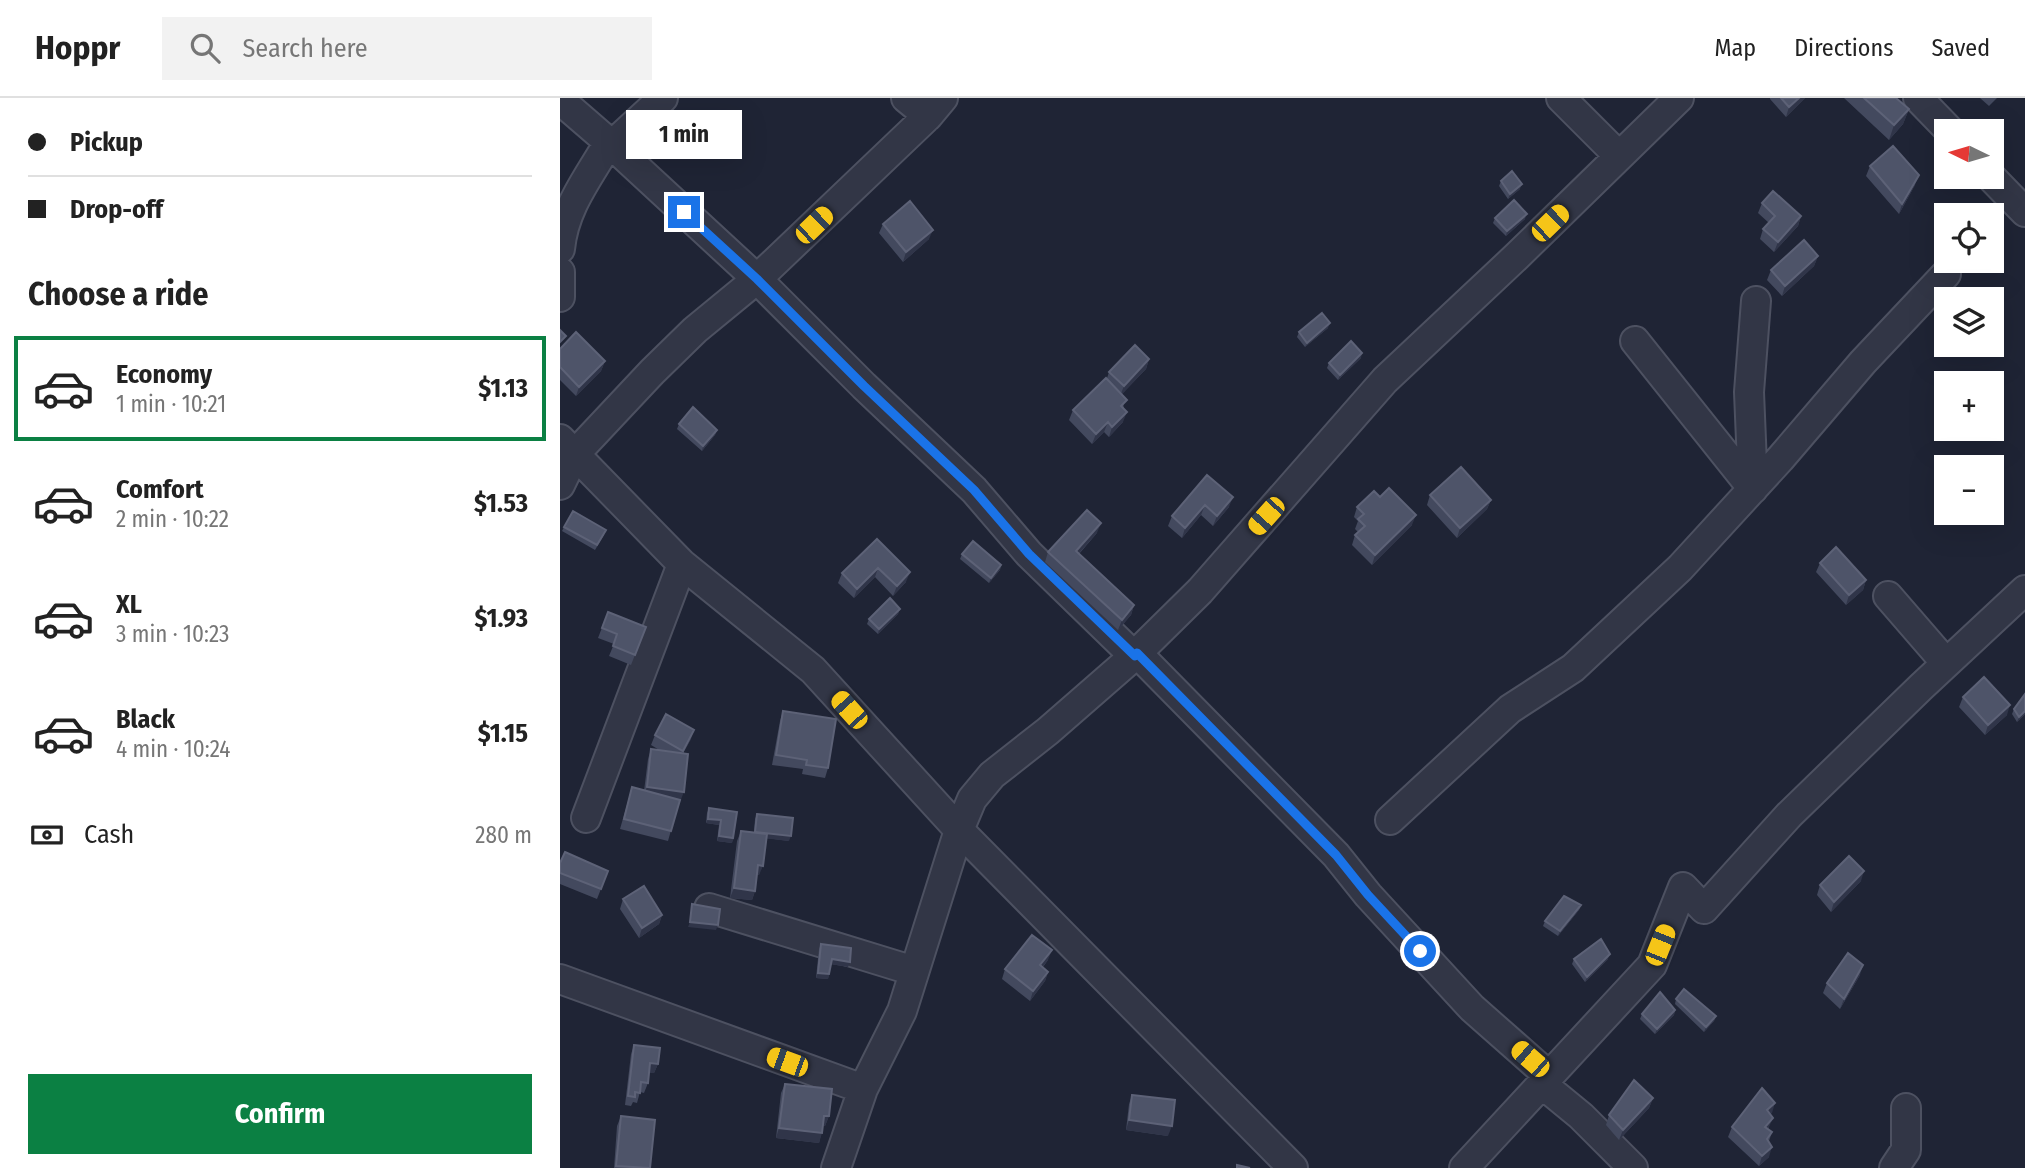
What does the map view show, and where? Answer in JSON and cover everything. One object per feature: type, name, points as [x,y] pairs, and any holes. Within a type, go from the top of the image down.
[{"type":"street","points":[[560,249],[562,230],[570,206],[611,143],[663,98]]},
{"type":"street","points":[[560,485],[567,447],[695,330],[757,279],[935,107],[906,98]]},
{"type":"street","points":[[1561,98],[1619,156]]},
{"type":"street","points":[[836,1168],[863,1089],[902,1011],[959,830],[972,799],[992,775],[1048,731],[1136,654],[1200,591],[1385,380],[1679,98]]},
{"type":"street","points":[[1917,98],[1938,119]]},
{"type":"street","points":[[560,100],[611,143],[757,279],[864,386],[974,490],[1029,554],[1136,654],[1336,855],[1368,895],[1472,1008],[1633,1168]]},
{"type":"street","points":[[2003,189],[2025,212]]},
{"type":"street","points":[[560,272],[560,297]]},
{"type":"street","points":[[1390,820],[1510,709],[1573,668],[1680,568],[1753,489],[1863,362],[1946,274]]},
{"type":"street","points":[[1753,489],[1749,392],[1756,301]]},
{"type":"street","points":[[1635,341],[1753,489]]},
{"type":"street","points":[[567,447],[682,564],[813,670],[959,830],[1293,1168]]},
{"type":"street","points":[[586,818],[682,564]]},
{"type":"street","points":[[1464,1168],[1651,965],[1683,887],[1704,909],[1789,815],[2025,590]]},
{"type":"street","points":[[1888,596],[1946,663]]},
{"type":"street","points":[[709,908],[914,971]]},
{"type":"street","points":[[560,979],[863,1089]]},
{"type":"street","points":[[1894,1168],[1906,1150],[1906,1108]]},
{"type":"building","points":[[1781,98],[1799,98],[1789,107]]},
{"type":"building","points":[[1864,98],[1896,98],[1909,109],[1894,125]]},
{"type":"building","points":[[1893,146],[1919,175],[1902,204],[1870,166]]},
{"type":"building","points":[[1512,171],[1522,184],[1510,194],[1501,181]]},
{"type":"building","points":[[1773,191],[1801,216],[1778,242],[1763,229],[1775,216],[1762,203]]},
{"type":"building","points":[[1514,200],[1527,214],[1507,231],[1495,218]]},
{"type":"building","points":[[910,201],[933,230],[906,252],[883,224]]},
{"type":"building","points":[[1804,240],[1818,256],[1785,286],[1771,270]]},
{"type":"building","points":[[1322,313],[1330,323],[1307,343],[1299,332]]},
{"type":"building","points":[[560,330],[566,336],[560,342]]},
{"type":"building","points":[[576,332],[605,361],[579,387],[560,367],[560,349]]},
{"type":"building","points":[[1351,341],[1362,353],[1340,375],[1329,363]]},
{"type":"building","points":[[1135,345],[1149,359],[1124,386],[1109,372]]},
{"type":"building","points":[[1106,378],[1127,400],[1121,406],[1127,412],[1112,427],[1108,422],[1096,434],[1073,410]]},
{"type":"building","points":[[693,407],[717,430],[703,446],[679,424]]},
{"type":"building","points":[[1461,467],[1491,500],[1460,528],[1430,495]]},
{"type":"building","points":[[1207,475],[1233,497],[1217,516],[1205,505],[1185,528],[1172,516]]},
{"type":"building","points":[[1389,488],[1416,515],[1375,555],[1355,535],[1365,526],[1358,519],[1364,514],[1357,507],[1374,491],[1380,497]]},
{"type":"building","points":[[1087,510],[1101,523],[1076,551],[1134,605],[1122,620],[1048,552]]},
{"type":"building","points":[[573,511],[606,530],[597,545],[564,527]]},
{"type":"building","points":[[877,539],[910,572],[897,586],[878,568],[857,589],[842,573]]},
{"type":"building","points":[[973,541],[1001,565],[991,578],[962,554]]},
{"type":"building","points":[[1836,547],[1866,580],[1849,595],[1820,563]]},
{"type":"building","points":[[890,598],[900,609],[879,629],[869,619]]},
{"type":"building","points":[[608,612],[646,627],[635,655],[613,646],[617,634],[602,628]]},
{"type":"building","points":[[1984,677],[2010,705],[1988,725],[1963,697]]},
{"type":"building","points":[[2025,694],[2025,711],[2019,717],[2014,709]]},
{"type":"building","points":[[783,711],[836,719],[828,768],[806,765],[807,760],[776,755]]},
{"type":"building","points":[[666,714],[694,730],[683,751],[655,735]]},
{"type":"building","points":[[651,749],[688,754],[684,792],[647,787]]},
{"type":"building","points":[[632,787],[680,800],[671,831],[624,819]]},
{"type":"building","points":[[709,808],[737,812],[733,838],[719,836],[721,820],[708,819]]},
{"type":"building","points":[[757,814],[793,818],[791,836],[755,832]]},
{"type":"building","points":[[741,831],[767,834],[763,866],[758,865],[755,891],[734,888]]},
{"type":"building","points":[[565,852],[608,871],[601,889],[560,873],[560,863]]},
{"type":"building","points":[[1849,856],[1864,871],[1834,902],[1820,885]]},
{"type":"building","points":[[644,886],[662,915],[642,928],[623,899]]},
{"type":"building","points":[[1564,896],[1581,905],[1560,931],[1545,921]]},
{"type":"building","points":[[692,904],[720,909],[718,925],[690,922]]},
{"type":"building","points":[[1032,935],[1052,950],[1040,965],[1048,972],[1033,991],[1005,969]]},
{"type":"building","points":[[1601,939],[1610,954],[1587,977],[1574,959]]},
{"type":"building","points":[[821,944],[851,948],[850,962],[832,959],[829,974],[818,973]]},
{"type":"building","points":[[1848,953],[1863,965],[1844,999],[1827,983]]},
{"type":"building","points":[[1684,989],[1716,1016],[1706,1027],[1676,999]]},
{"type":"building","points":[[1660,992],[1675,1010],[1657,1029],[1642,1014]]},
{"type":"building","points":[[634,1045],[660,1048],[658,1064],[650,1063],[648,1083],[641,1082],[640,1093],[635,1092],[635,1097],[628,1096]]},
{"type":"building","points":[[1634,1080],[1653,1098],[1623,1130],[1609,1115]]},
{"type":"building","points":[[785,1084],[832,1089],[829,1116],[824,1116],[822,1133],[779,1128]]},
{"type":"building","points":[[1762,1088],[1775,1103],[1767,1110],[1773,1118],[1765,1127],[1772,1132],[1767,1139],[1772,1147],[1762,1156],[1732,1127]]},
{"type":"building","points":[[1132,1095],[1175,1100],[1172,1126],[1129,1120]]},
{"type":"building","points":[[621,1116],[655,1120],[650,1168],[616,1166]]},
{"type":"route","points":[[684,212],[757,279],[864,386],[974,490],[1029,554],[1135,656],[1137,653],[1196,712],[1336,855],[1368,895],[1420,951]]}]
